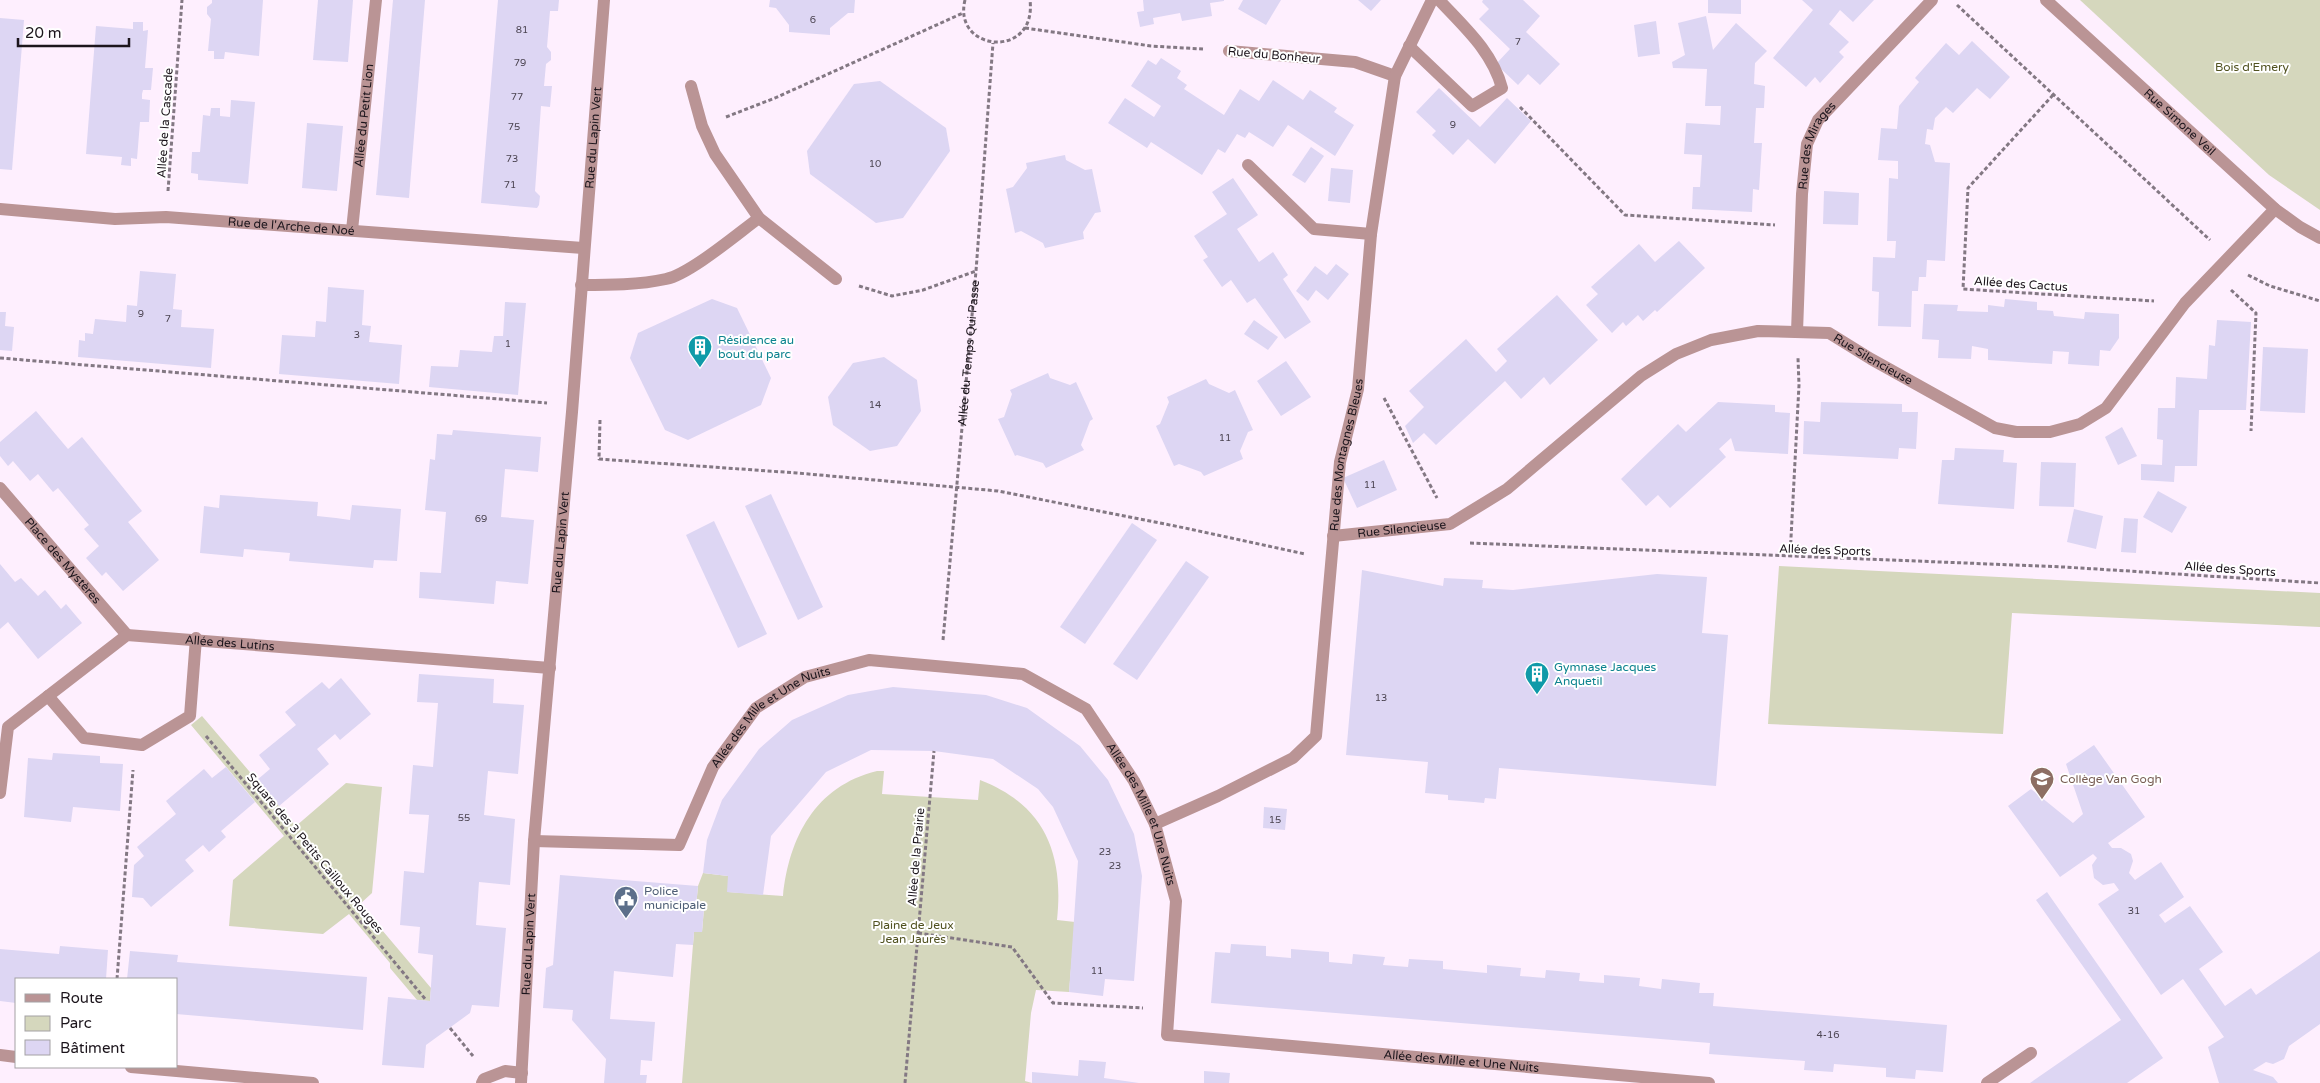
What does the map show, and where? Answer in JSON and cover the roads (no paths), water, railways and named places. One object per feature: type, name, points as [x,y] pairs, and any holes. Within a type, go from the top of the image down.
[{"type":"street","name":"Allée du Petit Lion","points":[[352,230],[376,0]]},
{"type":"street","name":"Rue du Lapin Vert","points":[[522,1078],[534,841],[572,412],[583,248],[604,0]]},
{"type":"street","name":"Rue des Montagnes Bleues","points":[[1155,824],[1218,796],[1293,758],[1316,736],[1340,462],[1358,389],[1371,234],[1395,76],[1432,0]]},
{"type":"street","points":[[1409,46],[1472,106],[1502,88],[1485,50],[1439,0]]},
{"type":"street","name":"Rue des Mirages","points":[[1797,332],[1806,144],[1818,120],[1932,0]]},
{"type":"street","name":"Rue Simone Veil","points":[[2046,0],[2275,209],[2300,227],[2320,238]]},
{"type":"street","name":"Rue du Bonheur","points":[[1229,51],[1355,62],[1395,76]]},
{"type":"street","points":[[691,86],[702,126],[715,154],[759,218],[836,279]]},
{"type":"street","points":[[1248,165],[1314,229],[1371,234]]},
{"type":"street","name":"Rue de l'Arche de Noé","points":[[0,209],[114,219],[166,216],[583,248]]},
{"type":"street","name":"Rue Silencieuse","points":[[1333,536],[1450,524],[1507,489],[1641,376],[1676,354],[1711,340],[1748,333],[1829,333],[1871,359],[1995,428],[2016,432],[2050,432],[2080,424],[2106,408],[2185,303],[2214,275],[2275,209]]},
{"type":"street","points":[[582,285],[614,285],[667,279],[695,265],[759,218]]},
{"type":"street","name":"Place des Mystères","points":[[0,488],[127,635]]},
{"type":"street","points":[[0,793],[8,727],[127,635]]},
{"type":"street","name":"Allée des Lutins","points":[[127,635],[196,638],[550,668]]},
{"type":"street","points":[[48,696],[84,738],[142,745],[190,716],[196,638]]},
{"type":"street","name":"Allée des Mille et Une Nuits","points":[[534,841],[679,844],[713,767],[756,708],[805,678],[869,660],[941,665],[1023,674],[1086,709],[1134,781],[1155,824],[1176,901],[1167,1035],[1709,1083]]},
{"type":"street","points":[[1987,1083],[2031,1053]]},
{"type":"street","points":[[0,1055],[15,1057]]},
{"type":"street","points":[[142,1068],[313,1083]]},
{"type":"street","points":[[486,1080],[505,1071],[522,1078]]},
{"type":"place","name":"Résidence au bout du parc","points":[[700,368]]},
{"type":"place","name":"Gymnase Jacques Anquetil","points":[[1537,695]]},
{"type":"place","name":"Collège Van Gogh","points":[[2042,800]]},
{"type":"place","name":"Police municipale","points":[[626,919]]},
{"type":"park label","name":"Bois d'Emery","points":[[2252,67]]},
{"type":"park label","name":"Plaine de Jeux Jean Jaurès","points":[[913,932]]}]
